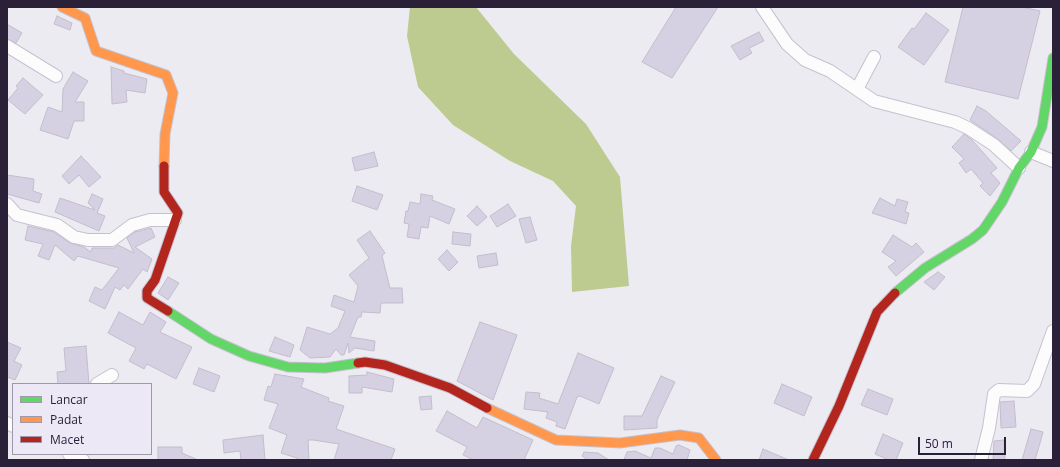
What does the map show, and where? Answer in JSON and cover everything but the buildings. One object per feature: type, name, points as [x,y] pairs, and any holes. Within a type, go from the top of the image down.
[{"type":"street","points":[[62,7],[85,18],[96,51],[166,75],[173,92],[165,134],[164,192],[178,213],[155,280],[147,291],[147,298],[218,342],[249,356],[288,367],[325,368],[365,362],[385,364],[450,388],[485,407],[556,440],[571,442],[620,443],[680,434],[699,438],[716,460]]},
{"type":"street","points":[[762,7],[787,44],[805,60],[830,71],[874,101],[955,122],[968,128],[994,145],[1019,168]]},
{"type":"street","points":[[9,51],[56,76]]},
{"type":"street","points":[[857,89],[874,57]]},
{"type":"street","points":[[812,460],[839,406],[877,312],[889,298],[924,268],[972,239],[983,230],[1002,202],[1019,168],[1031,152],[1042,127],[1047,104],[1049,78],[1053,58]]},
{"type":"street","points":[[1031,152],[1053,161]]},
{"type":"street","points":[[7,204],[17,215],[57,225],[74,237],[88,240],[112,240],[132,225],[150,220],[175,220]]},
{"type":"street","points":[[981,460],[989,428],[994,394],[999,390],[1027,391],[1034,384],[1053,331]]},
{"type":"street","points":[[99,383],[112,375]]},
{"type":"shaded area","points":[[410,7],[476,7],[514,54],[586,124],[620,177],[629,286],[572,292],[571,246],[576,206],[553,181],[510,161],[453,125],[418,87],[407,36]]},
{"type":"traffic: fast","points":[[895,293],[925,268],[972,239],[983,230],[1002,202],[1019,168],[1031,152],[1042,127],[1053,58]]},
{"type":"traffic: fast","points":[[168,311],[211,339],[249,356],[288,367],[325,368],[358,363]]},
{"type":"traffic: slow","points":[[62,7],[85,18],[96,51],[166,75],[173,93],[165,134],[164,166]]},
{"type":"traffic: slow","points":[[487,408],[556,440],[620,443],[680,435],[699,438],[716,460]]},
{"type":"traffic: jam","points":[[164,166],[164,192],[178,213],[155,280],[147,291],[147,298],[168,311]]},
{"type":"traffic: jam","points":[[813,460],[839,406],[877,312],[895,293]]},
{"type":"traffic: jam","points":[[358,363],[365,362],[385,365],[450,388],[487,408]]}]
